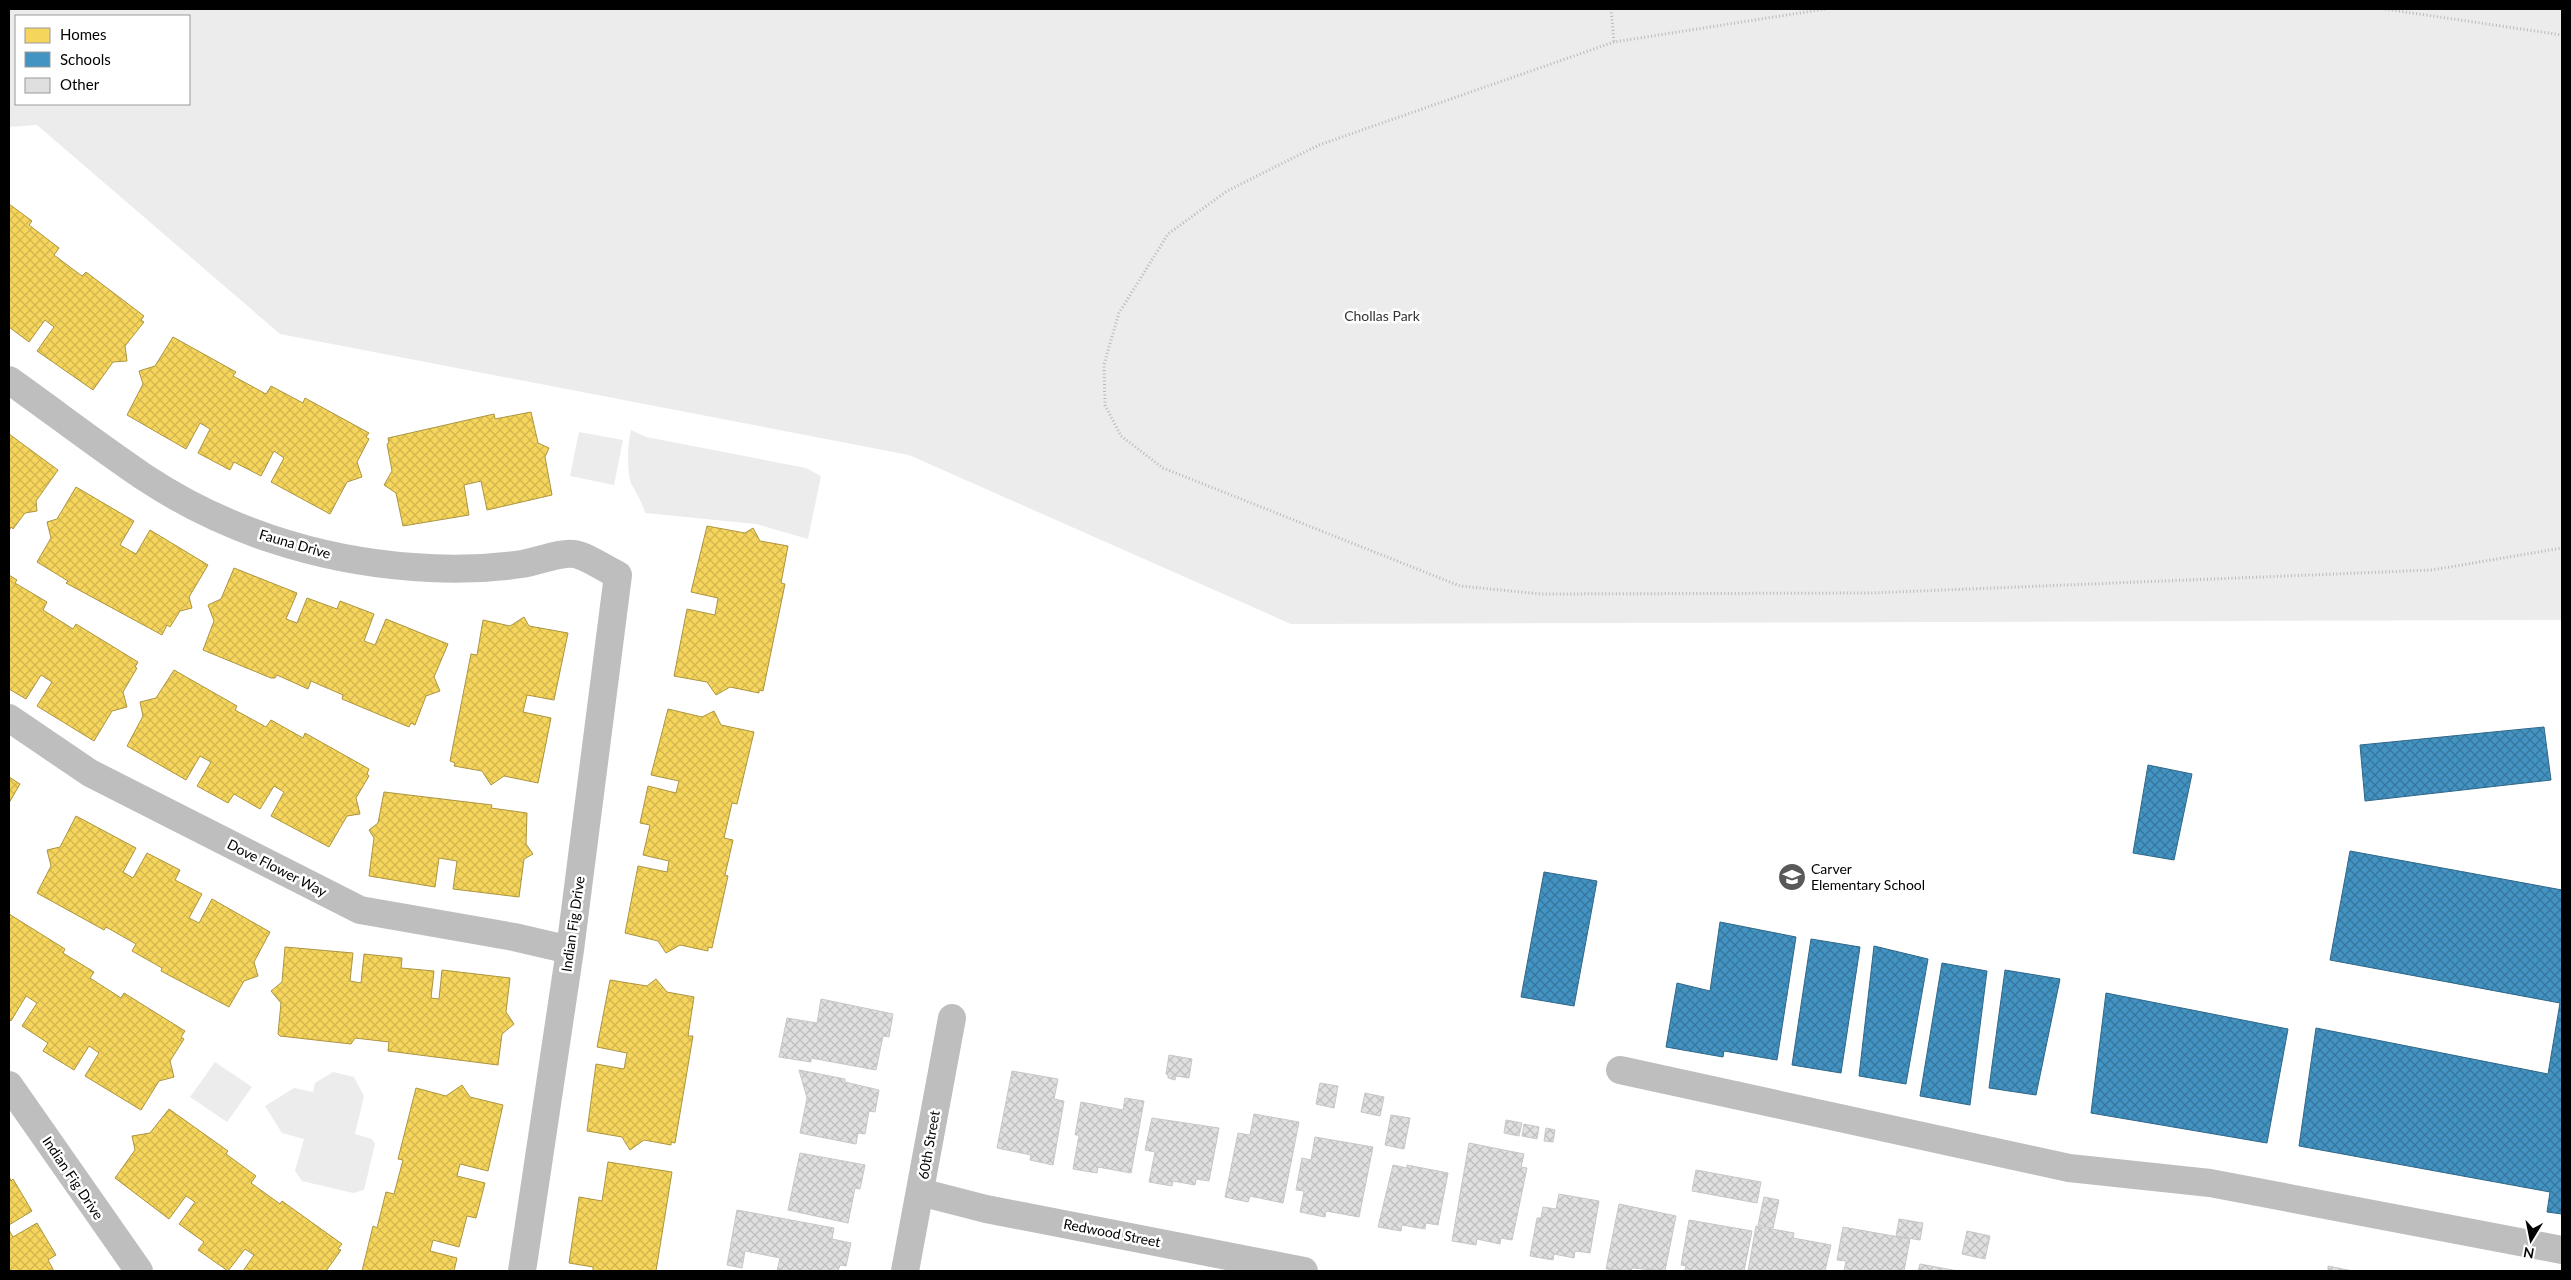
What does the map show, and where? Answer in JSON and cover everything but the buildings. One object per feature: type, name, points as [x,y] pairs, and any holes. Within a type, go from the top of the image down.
[{"type":"street","name":"Fauna Drive","points":[[9,380],[144,477],[228,523],[273,540],[320,553],[367,562],[415,568],[468,568],[521,564],[574,554],[618,575]]},
{"type":"street","name":"Indian Fig Drive","points":[[522,1271],[570,950],[618,575]]},
{"type":"street","name":"Dove Flower Way","points":[[9,718],[90,773],[360,910],[514,937],[570,950]]},
{"type":"street","name":"60th Street","points":[[905,1271],[952,1018]]},
{"type":"street","points":[[1620,1070],[2069,1168],[2210,1184],[2562,1250]]},
{"type":"street","name":"Indian Fig Drive","points":[[9,1085],[108,1231],[139,1271]]},
{"type":"street","name":"Redwood Street","points":[[920,1192],[986,1208],[1304,1271]]},
{"type":"path","points":[[1611,9],[1614,42]]},
{"type":"path","points":[[1824,9],[1614,42],[1319,145],[1227,191],[1168,234],[1120,314],[1104,364],[1105,405],[1122,436],[1163,468],[1460,586],[1541,594],[1871,593],[2422,570],[2562,548]]},
{"type":"path","points":[[2385,9],[2562,35]]},
{"type":"green space","name":"Chollas Park","points":[[9,9],[2562,9],[2562,620],[1291,624],[909,455],[280,334],[37,125],[9,127]]},
{"type":"green space","points":[[631,430],[646,437],[806,468],[821,476],[808,539],[756,524],[645,513],[630,480],[628,450]]},
{"type":"green space","points":[[579,432],[623,440],[614,485],[570,476]]},
{"type":"green space","points":[[215,1062],[252,1087],[227,1122],[190,1097]]},
{"type":"green space","points":[[333,1072],[354,1077],[364,1096],[355,1134],[372,1139],[375,1144],[364,1190],[353,1193],[302,1181],[295,1171],[304,1139],[282,1133],[265,1106],[294,1088],[313,1092],[315,1083]]},
{"type":"place","name":"Carver Elementary School","points":[[1792,877]]}]
